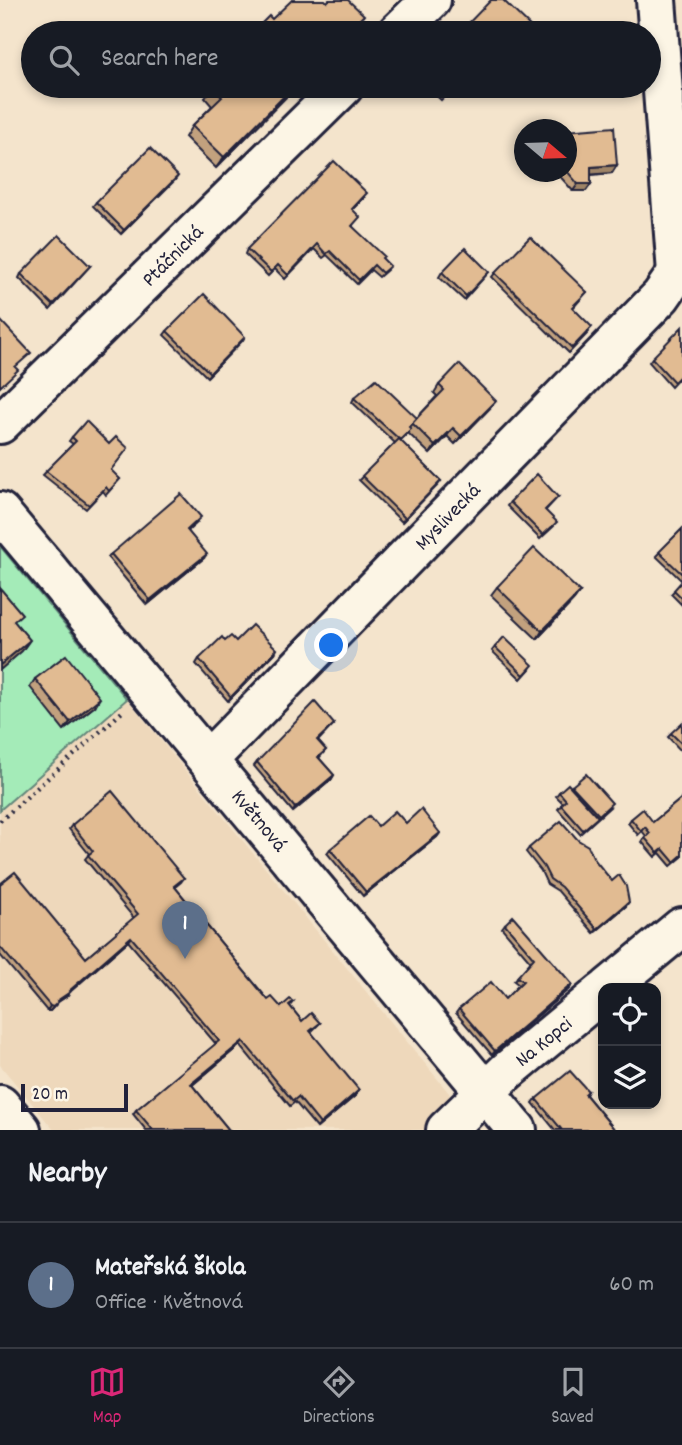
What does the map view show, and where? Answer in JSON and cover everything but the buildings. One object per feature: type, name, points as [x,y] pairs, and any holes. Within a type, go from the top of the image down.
[{"type":"street","points":[[409,21],[431,0]]},
{"type":"street","points":[[656,0],[658,21]]},
{"type":"street","points":[[661,59],[679,272]]},
{"type":"street","name":"Ptáčnická","points":[[0,424],[332,98]]},
{"type":"street","name":"Myslivecká","points":[[209,759],[661,296],[679,272]]},
{"type":"street","name":"Květnová","points":[[0,512],[517,1130]]},
{"type":"street","points":[[614,983],[682,928]]},
{"type":"street","name":"Na Kopci","points":[[446,1130],[485,1091],[598,996]]},
{"type":"street","points":[[0,1105],[21,1130]]},
{"type":"path","points":[[0,821],[148,687]]},
{"type":"shaded area","points":[[127,699],[449,1093],[451,1104],[431,1130],[54,1130],[0,1065],[0,811]]},
{"type":"green space","points":[[0,546],[127,699],[0,810]]},
{"type":"place","name":"Mateřská škola","points":[[185,959]]}]
